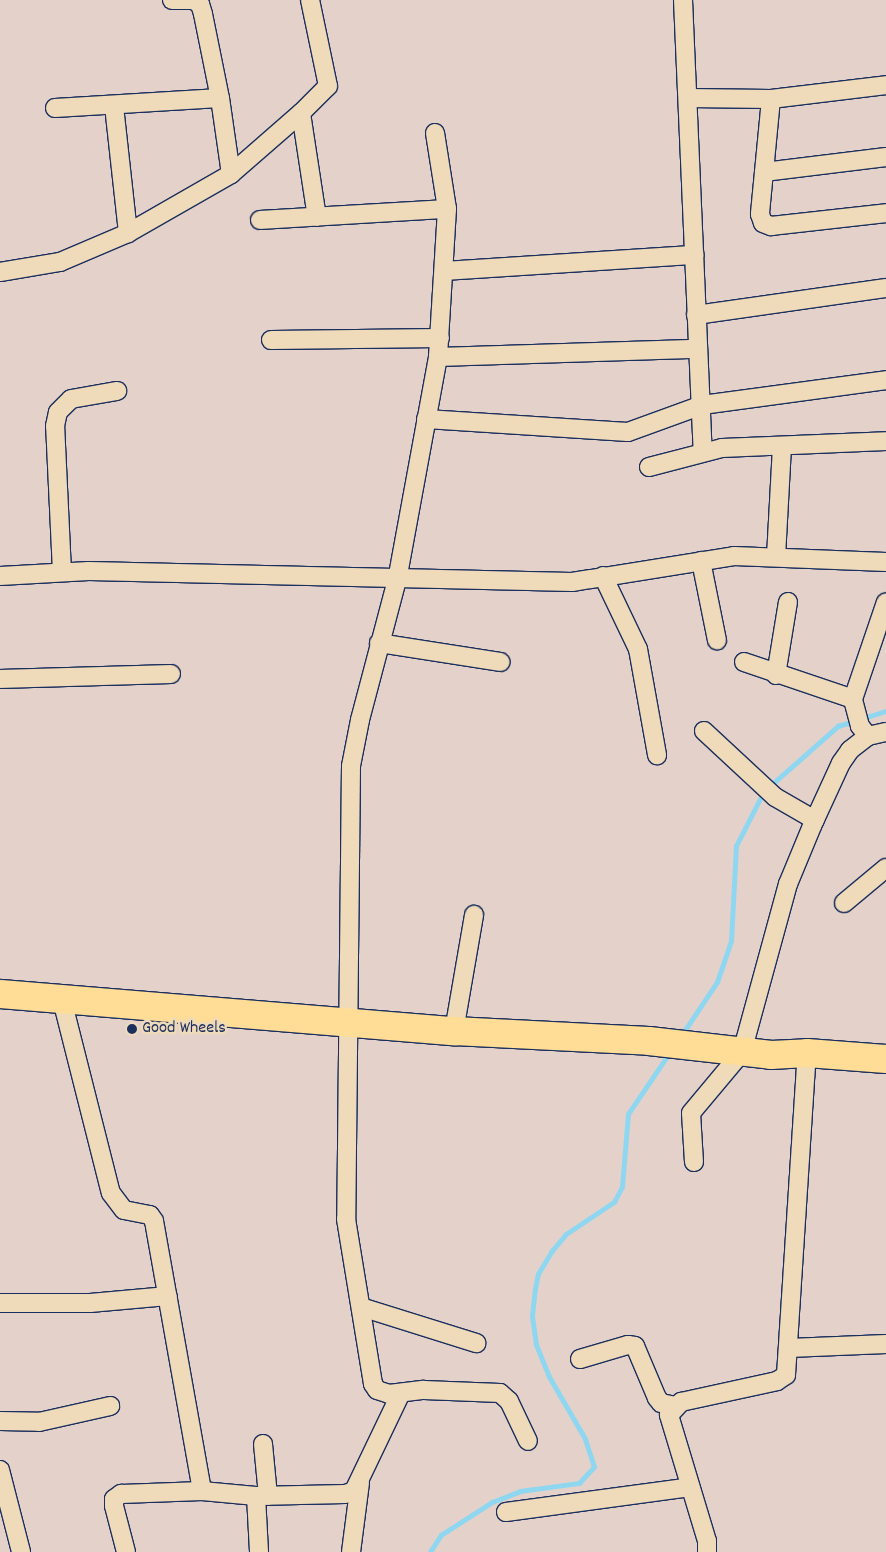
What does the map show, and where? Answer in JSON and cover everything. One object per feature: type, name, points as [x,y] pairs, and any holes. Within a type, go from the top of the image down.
[{"type":"main road","points":[[0,994],[454,1031],[690,1044],[886,1073]]},
{"type":"main road","points":[[806,1060],[886,1059]]},
{"type":"street","points":[[172,0],[193,0],[200,4],[220,98],[231,174]]},
{"type":"street","points":[[0,272],[60,262],[128,233],[231,174],[301,113],[328,86],[310,0]]},
{"type":"street","points":[[683,0],[688,98],[687,143],[703,451]]},
{"type":"street","points":[[688,98],[771,99],[886,85]]},
{"type":"street","points":[[55,108],[114,106],[220,98]]},
{"type":"street","points":[[771,99],[760,214],[763,223],[771,226],[886,213]]},
{"type":"street","points":[[114,106],[128,233]]},
{"type":"street","points":[[301,113],[317,217]]},
{"type":"street","points":[[435,134],[448,209],[438,357],[398,576],[351,766],[349,1022],[345,1203],[373,1384],[381,1393],[500,1392],[509,1401],[528,1441]]},
{"type":"street","points":[[764,172],[886,157]]},
{"type":"street","points":[[260,220],[448,209]]},
{"type":"street","points":[[445,271],[694,255]]},
{"type":"street","points":[[696,315],[886,288]]},
{"type":"street","points":[[270,340],[440,338]]},
{"type":"street","points":[[438,357],[698,349]]},
{"type":"street","points":[[426,419],[610,433],[644,427],[702,405],[886,380]]},
{"type":"street","points":[[62,572],[55,426],[58,412],[72,400],[117,391]]},
{"type":"street","points":[[649,467],[703,451],[886,441]]},
{"type":"street","points":[[776,557],[782,446]]},
{"type":"street","points":[[0,576],[62,572],[398,576],[572,582],[734,556],[886,562]]},
{"type":"street","points":[[700,560],[717,640]]},
{"type":"street","points":[[603,576],[638,650],[657,754]]},
{"type":"street","points":[[776,675],[788,602]]},
{"type":"street","points":[[864,731],[853,703],[886,602]]},
{"type":"street","points":[[380,643],[501,662]]},
{"type":"street","points":[[744,662],[853,703]]},
{"type":"street","points":[[0,679],[171,674]]},
{"type":"street","points":[[704,731],[769,790],[815,820]]},
{"type":"street","points":[[864,731],[886,732]]},
{"type":"street","points":[[694,1162],[691,1113],[742,1052],[788,884],[841,763],[864,731]]},
{"type":"street","points":[[844,903],[886,868]]},
{"type":"street","points":[[454,1031],[474,915]]},
{"type":"street","points":[[62,1000],[111,1193],[124,1210],[150,1215],[154,1221],[202,1492]]},
{"type":"street","points":[[707,1552],[707,1541],[670,1426],[669,1415],[675,1406],[689,1400],[776,1381],[786,1375],[793,1229],[806,1060]]},
{"type":"street","points":[[0,1303],[90,1303],[168,1296]]},
{"type":"street","points":[[361,1307],[476,1343]]},
{"type":"street","points":[[788,1348],[886,1344]]},
{"type":"street","points":[[580,1360],[628,1345],[635,1346],[657,1398],[675,1406]]},
{"type":"street","points":[[351,1552],[360,1483],[401,1393]]},
{"type":"street","points":[[0,1421],[39,1422],[110,1406]]},
{"type":"street","points":[[258,1552],[263,1444]]},
{"type":"street","points":[[0,1470],[21,1552]]},
{"type":"street","points":[[126,1552],[114,1506],[114,1500],[121,1494],[202,1492],[262,1496],[345,1494],[360,1483]]},
{"type":"street","points":[[506,1512],[690,1486]]},
{"type":"waterway","points":[[861,719],[886,711]]},
{"type":"waterway","points":[[770,786],[838,726],[854,721]]},
{"type":"waterway","points":[[681,1036],[717,982],[731,941],[736,846],[764,791]]},
{"type":"waterway","points":[[430,1552],[441,1535],[492,1502],[520,1491],[579,1483],[594,1467],[585,1439],[549,1377],[536,1345],[532,1316],[535,1289],[538,1274],[551,1252],[566,1234],[614,1202],[622,1187],[628,1114],[670,1052]]},
{"type":"place","name":"Good Wheels","points":[[132,1029]]}]
